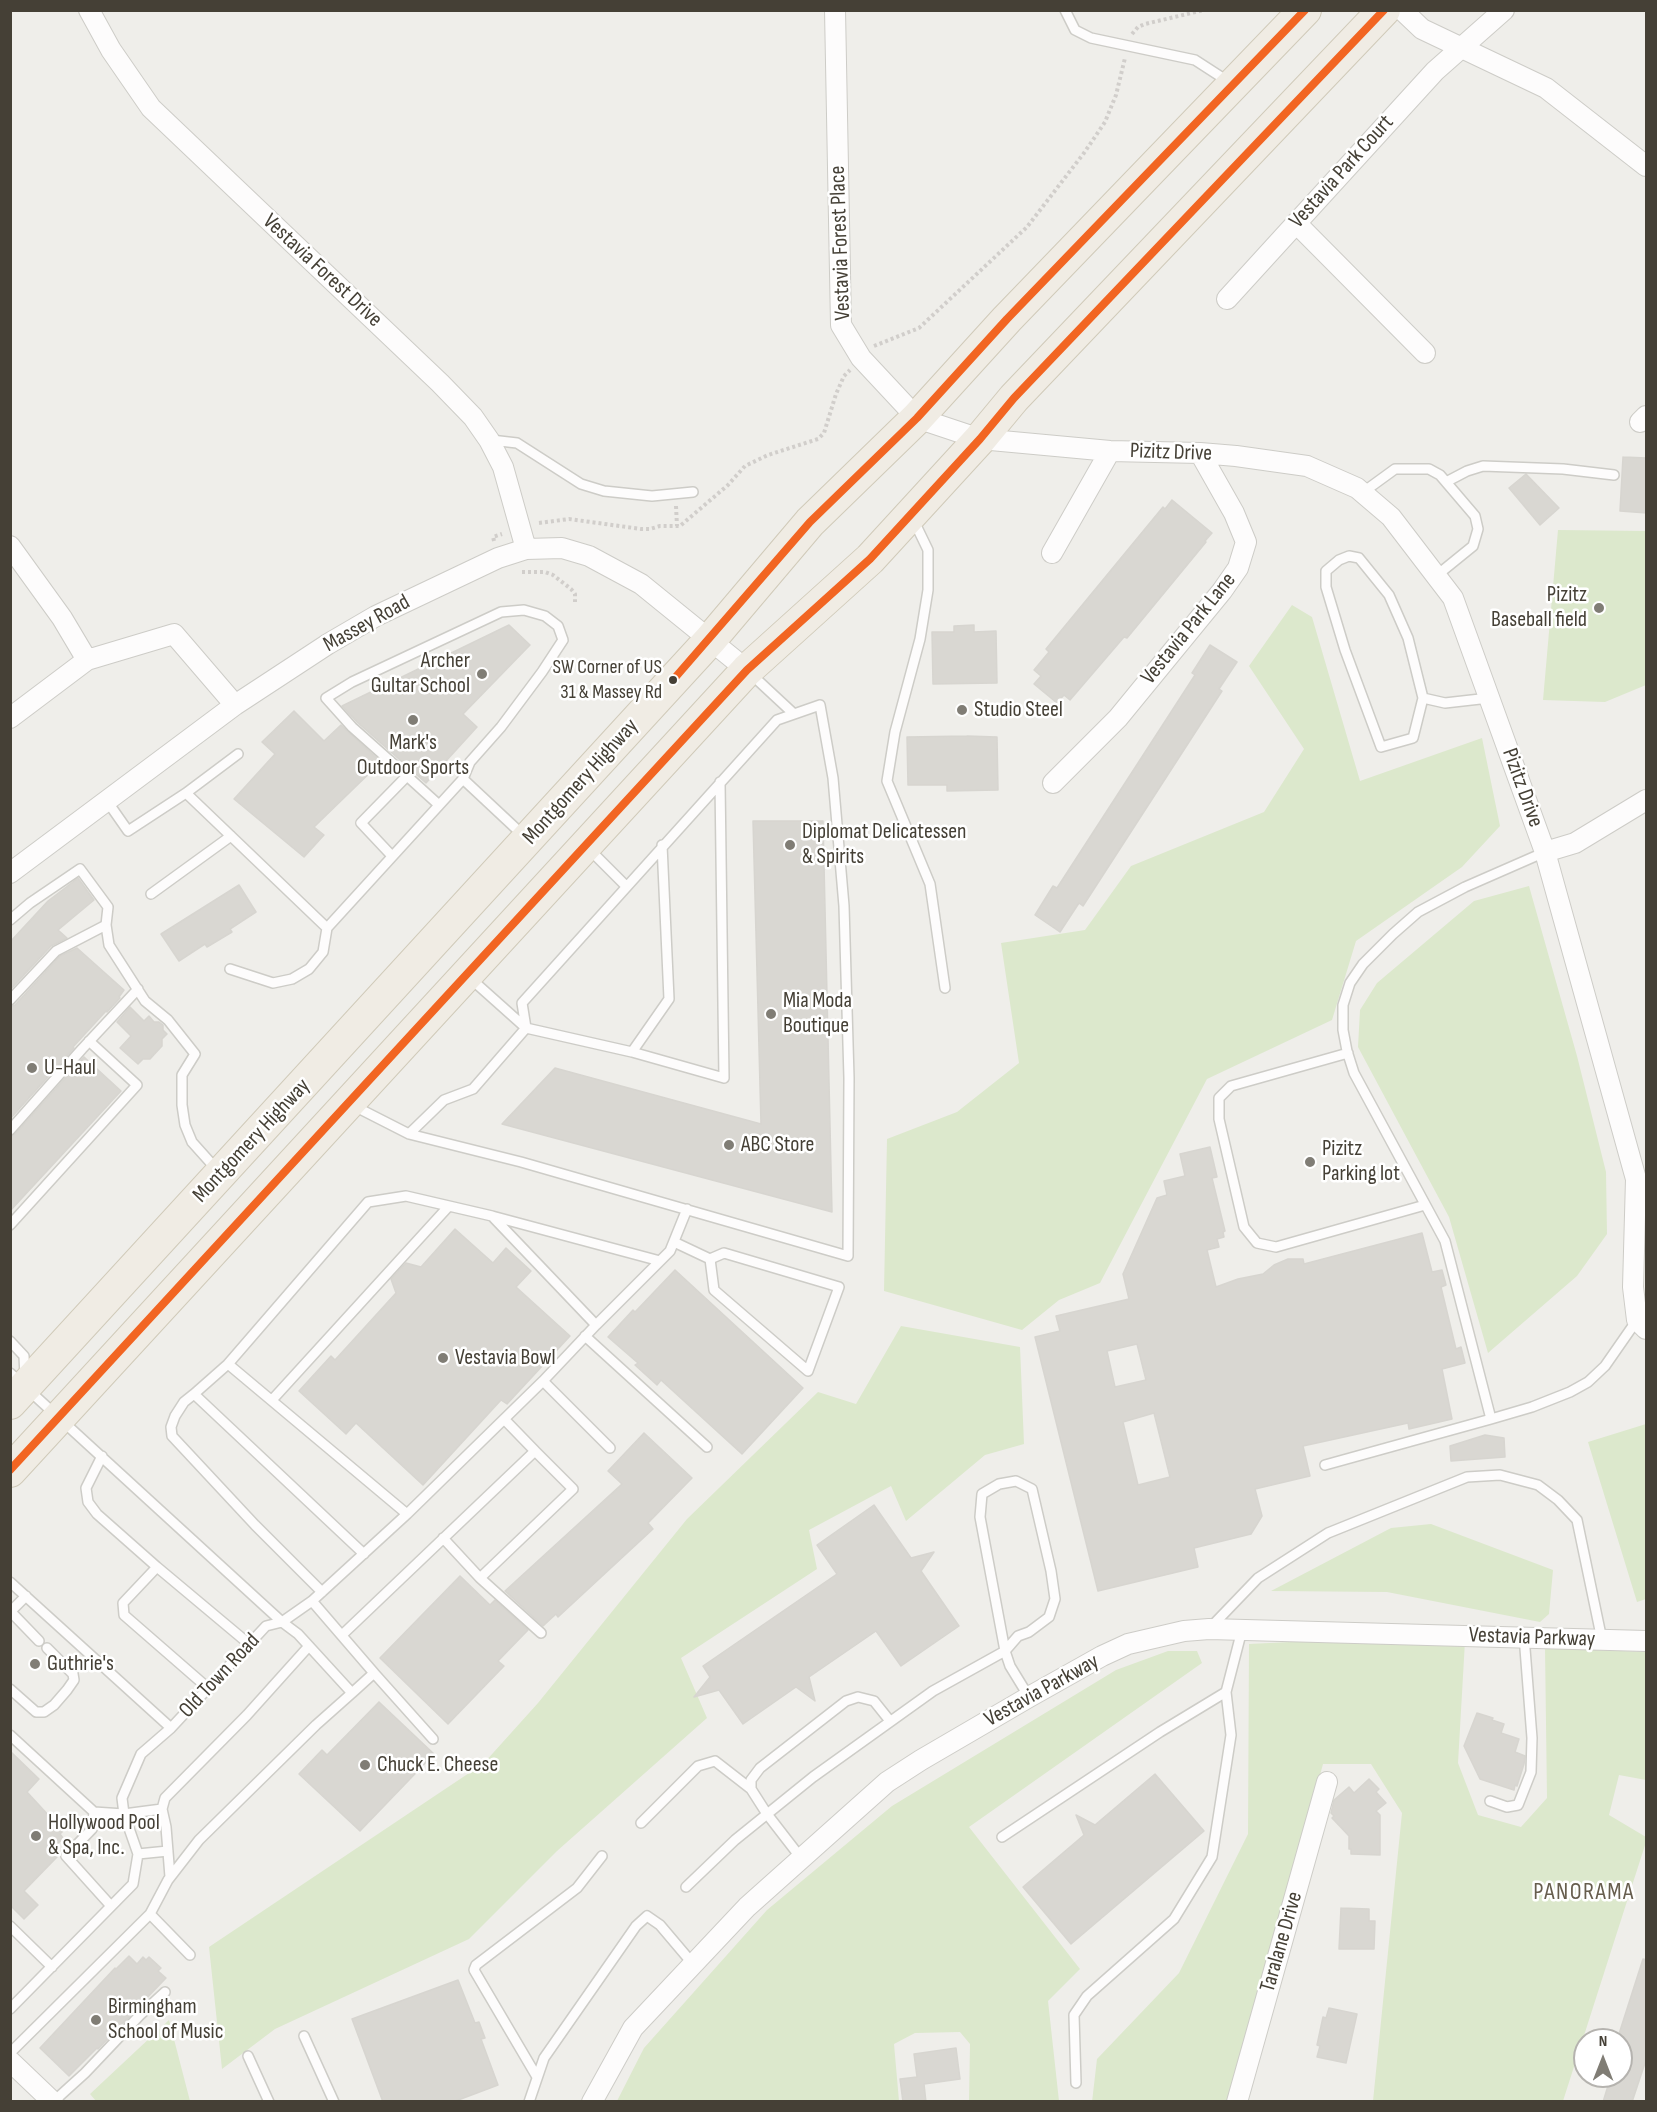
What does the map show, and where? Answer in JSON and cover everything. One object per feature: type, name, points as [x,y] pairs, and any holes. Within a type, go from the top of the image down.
[{"type":"main road","name":"Montgomery Highway","points":[[16,1388],[221,1174],[528,840],[711,639],[810,522],[916,418],[1007,319],[1305,10]]},
{"type":"main road","name":"Montgomery Highway","points":[[10,1472],[747,670],[870,559],[980,439],[1014,398],[1384,10]]},
{"type":"street","name":"Vestavia Forest Drive","points":[[89,10],[111,50],[151,108],[473,417],[489,440],[502,467],[526,549]]},
{"type":"street","name":"Vestavia Forest Place","points":[[835,10],[841,325],[861,358],[916,418],[980,439]]},
{"type":"street","points":[[1402,10],[1422,29],[1546,88],[1647,166]]},
{"type":"street","name":"Vestavia Park Court","points":[[1227,299],[1435,71],[1504,10]]},
{"type":"street","points":[[1296,223],[1425,353]]},
{"type":"street","name":"Pizitz Drive","points":[[980,439],[1110,451],[1200,453],[1307,466],[1357,488],[1391,517],[1453,598],[1545,852],[1636,1167],[1633,1287],[1642,1325]]},
{"type":"street","points":[[1052,553],[1110,451]]},
{"type":"street","name":"Vestavia Park Lane","points":[[1053,783],[1118,718],[1222,591],[1238,568],[1246,542],[1234,513],[1200,453]]},
{"type":"street","points":[[10,546],[62,618],[87,660]]},
{"type":"street","name":"Massey Road","points":[[10,873],[235,705],[328,644],[376,616],[498,558],[526,549],[562,548],[589,556],[641,584],[747,670]]},
{"type":"street","points":[[10,718],[87,660],[174,634],[235,705]]},
{"type":"street","points":[[1545,852],[1575,843],[1647,800]]},
{"type":"street","name":"Vestavia Parkway","points":[[592,2102],[633,2028],[747,1907],[887,1782],[1029,1697],[1128,1644],[1184,1631],[1209,1629],[1647,1641]]},
{"type":"street","name":"Taralane Drive","points":[[1237,2102],[1327,1782]]},
{"type":"street","points":[[12,2063],[53,2102]]},
{"type":"lane","points":[[1065,10],[1075,30],[1091,38],[1195,60],[1233,85]]},
{"type":"lane","points":[[489,440],[517,443],[581,484],[652,496],[693,492]]},
{"type":"lane","points":[[1446,482],[1483,466],[1563,469],[1614,475]]},
{"type":"lane","points":[[1362,493],[1395,469],[1429,469],[1440,475],[1475,516],[1478,530],[1473,546],[1435,576]]},
{"type":"lane","points":[[910,514],[928,550],[928,590],[920,639],[895,732],[887,780],[930,884],[945,988]]},
{"type":"lane","points":[[1349,556],[1359,558],[1389,595],[1408,638],[1423,698],[1413,738],[1381,747],[1345,650],[1326,587],[1326,571],[1340,560],[1349,556]]},
{"type":"lane","points":[[230,969],[273,983],[292,978],[309,969],[323,952],[327,928],[440,805],[463,779],[470,762],[501,727],[564,640],[558,626],[545,616],[524,610],[501,612],[362,678],[326,698],[352,726],[440,805]]},
{"type":"lane","points":[[747,670],[794,714]]},
{"type":"lane","points":[[1423,698],[1445,703],[1489,698]]},
{"type":"lane","points":[[349,1104],[409,1134],[521,1162],[848,1256],[849,1077],[844,906],[833,778],[820,705],[777,720],[662,845],[522,1003],[526,1028]]},
{"type":"lane","points":[[107,801],[128,831],[186,793],[238,754]]},
{"type":"lane","points":[[392,856],[360,823],[407,776]]},
{"type":"lane","points":[[463,779],[528,840]]},
{"type":"lane","points":[[467,976],[526,1028],[632,1052],[724,1077],[720,782]]},
{"type":"lane","points":[[186,793],[327,928]]},
{"type":"lane","points":[[151,894],[231,836]]},
{"type":"lane","points":[[632,1052],[669,999],[662,845]]},
{"type":"lane","points":[[586,847],[626,886]]},
{"type":"lane","points":[[1491,1419],[1444,1241],[1359,1084],[1343,1030],[1343,1005],[1350,983],[1363,964],[1418,912],[1465,887],[1545,852]]},
{"type":"lane","points":[[10,920],[30,903],[80,869],[108,906],[106,925],[109,945],[145,1001],[168,1020],[195,1054],[182,1075],[185,1125],[192,1142],[221,1174]]},
{"type":"lane","points":[[10,1000],[56,951],[106,925]]},
{"type":"lane","points":[[10,1130],[138,989]]},
{"type":"lane","points":[[409,1134],[444,1100],[473,1089],[526,1028]]},
{"type":"lane","points":[[10,1225],[136,1085],[89,1041]]},
{"type":"lane","points":[[1348,1053],[1231,1086],[1219,1098],[1219,1119],[1244,1227],[1257,1243],[1276,1246],[1425,1205]]},
{"type":"lane","points":[[322,1592],[183,1449],[172,1436],[171,1427],[184,1402],[228,1364],[368,1202],[406,1196],[492,1216],[660,1261]]},
{"type":"lane","points":[[272,1400],[448,1207]]},
{"type":"lane","name":"Old Town Road","points":[[10,2009],[133,1884],[138,1854],[124,1814],[122,1798],[141,1754],[171,1728],[266,1626],[282,1622],[312,1601],[407,1514],[543,1381],[670,1251],[687,1209]]},
{"type":"lane","points":[[492,1216],[596,1325]]},
{"type":"lane","points":[[674,1242],[710,1259],[724,1253],[839,1287],[808,1371],[714,1290],[710,1259]]},
{"type":"lane","name":"Pizitz Drive","points":[[1325,1465],[1491,1419],[1570,1392],[1588,1382],[1642,1325]]},
{"type":"lane","points":[[585,1336],[707,1448]]},
{"type":"lane","points":[[10,1341],[24,1356],[16,1388],[59,1418],[102,1456],[282,1622],[298,1634],[352,1693]]},
{"type":"lane","points":[[228,1364],[407,1514]]},
{"type":"lane","points":[[543,1381],[610,1448]]},
{"type":"lane","points":[[194,1394],[364,1554]]},
{"type":"lane","points":[[480,1578],[573,1489],[504,1419]]},
{"type":"lane","points":[[342,1635],[535,1451]]},
{"type":"lane","points":[[102,1456],[86,1488],[88,1502],[97,1514],[249,1644]]},
{"type":"lane","points":[[1209,1629],[1258,1578],[1328,1533],[1467,1477],[1500,1475],[1538,1485],[1558,1500],[1577,1520],[1602,1640]]},
{"type":"lane","points":[[686,1887],[735,1840],[813,1777],[933,1691],[1005,1651],[1018,1636],[1029,1632],[1049,1617],[1054,1599],[1032,1489],[1016,1481],[999,1484],[982,1494],[980,1516],[1005,1651],[1010,1666],[1029,1697]]},
{"type":"lane","points":[[443,1538],[480,1578],[541,1633]]},
{"type":"lane","points":[[157,1567],[123,1603],[124,1615],[208,1689]]},
{"type":"lane","points":[[10,1582],[171,1728]]},
{"type":"lane","points":[[26,1596],[11,1612],[39,1641]]},
{"type":"lane","points":[[312,1601],[433,1739]]},
{"type":"lane","points":[[1076,2083],[1074,2015],[1087,1996],[1174,1919],[1212,1857],[1231,1735],[1226,1692],[1242,1630]]},
{"type":"lane","points":[[1490,1801],[1507,1808],[1518,1804],[1531,1772],[1532,1738],[1524,1636]]},
{"type":"lane","points":[[170,1877],[162,1809],[165,1798],[309,1646]]},
{"type":"lane","points":[[10,1689],[36,1712],[44,1712],[61,1697],[74,1680],[73,1674],[47,1648]]},
{"type":"lane","points":[[12,2063],[150,1914],[170,1877],[199,1840],[315,1725],[374,1673]]},
{"type":"lane","points":[[1002,1837],[1160,1732],[1226,1692]]},
{"type":"lane","points":[[751,1789],[751,1780],[760,1768],[846,1701],[858,1697],[874,1701],[890,1721]]},
{"type":"lane","points":[[10,1735],[94,1812],[124,1814],[162,1809]]},
{"type":"lane","points":[[640,1823],[698,1766],[716,1761],[751,1789],[801,1858]]},
{"type":"lane","points":[[94,1812],[92,1829],[66,1856],[111,1906]]},
{"type":"lane","points":[[138,1854],[168,1851]]},
{"type":"lane","points":[[537,2077],[474,1970],[476,1965],[577,1888],[602,1856]]},
{"type":"lane","points":[[150,1914],[190,1955]]},
{"type":"lane","points":[[529,2102],[544,2058],[636,1926],[647,1916],[660,1925],[693,1964]]},
{"type":"lane","points":[[10,1926],[52,1967]]},
{"type":"lane","points":[[53,2102],[165,1992]]},
{"type":"lane","points":[[304,2036],[334,2102]]},
{"type":"lane","points":[[248,2056],[268,2102]]},
{"type":"path","points":[[873,346],[919,328],[1027,227],[1105,122],[1116,95],[1133,31],[1138,27],[1204,10]]},
{"type":"path","points":[[768,455],[818,439],[824,433],[844,376],[853,368]]},
{"type":"path","points":[[676,494],[677,526]]},
{"type":"path","points":[[517,572],[545,572],[553,575],[571,589],[575,594],[575,602]]},
{"type":"green space","name":"Pizitz Baseball field","points":[[1558,530],[1646,531],[1646,685],[1605,702],[1543,700]]},
{"type":"green space","points":[[1292,605],[1312,617],[1360,781],[1482,738],[1500,826],[1462,867],[1356,941],[1332,1020],[1207,1079],[1100,1283],[1059,1300],[1022,1330],[884,1291],[887,1139],[957,1112],[1019,1063],[1001,943],[1085,930],[1131,866],[1264,812],[1304,749],[1249,666]]},
{"type":"green space","points":[[1529,886],[1577,1056],[1606,1172],[1607,1234],[1577,1276],[1488,1353],[1449,1217],[1358,1047],[1360,1010],[1377,983],[1474,901]]},
{"type":"green space","points":[[901,1326],[1020,1347],[1024,1444],[985,1455],[906,1521],[891,1486],[809,1530],[817,1569],[681,1658],[707,1718],[557,1851],[469,1939],[275,2029],[222,2069],[209,1947],[484,1763],[538,1703],[687,1519],[818,1392],[856,1404]]},
{"type":"green space","points":[[1646,1424],[1646,1599],[1637,1602],[1588,1442]]},
{"type":"green space","points":[[1431,1524],[1553,1570],[1549,1614],[1540,1622],[1387,1592],[1271,1591],[1391,1528]]},
{"type":"green space","points":[[1331,1640],[1465,1641],[1458,1763],[1478,1815],[1521,1827],[1547,1798],[1545,1648],[1646,1652],[1646,1780],[1619,1775],[1609,1815],[1646,1837],[1646,1842],[1586,2028],[1573,2028],[1573,2070],[1563,2101],[1373,2101],[1402,1813],[1371,1764],[1323,1764],[1231,2101],[1092,2102],[1097,2059],[1179,1973],[1248,1834],[1249,1644]]},
{"type":"green space","points":[[1168,1651],[1197,1651],[1202,1663],[969,1827],[1080,1969],[1048,2001],[1059,2101],[969,2101],[970,2044],[960,2032],[915,2033],[894,2044],[899,2101],[617,2101],[644,2048],[767,1910],[892,1806],[1116,1670]]},
{"type":"green space","points":[[169,2020],[190,2101],[96,2101],[90,2094]]},
{"type":"building","points":[[1623,457],[1647,458],[1647,513],[1620,511]]},
{"type":"building","points":[[1526,474],[1559,508],[1540,525],[1509,488]]},
{"type":"building","points":[[1172,500],[1212,533],[1127,638],[1124,637],[1070,700],[1064,695],[1057,703],[1034,684],[1041,676],[1034,670],[1049,652],[1046,649],[1163,507],[1165,509]]},
{"type":"building","name":"Mark's Outdoor Sports","points":[[509,625],[530,645],[463,714],[477,727],[426,783],[342,706]]},
{"type":"building","points":[[974,625],[974,632],[996,631],[997,683],[933,684],[932,632],[954,632],[954,626]]},
{"type":"building","points":[[1210,645],[1237,662],[1219,689],[1222,691],[1083,906],[1079,903],[1060,932],[1035,915],[1053,886],[1057,888],[1195,675],[1192,673]]},
{"type":"building","points":[[294,711],[324,741],[341,725],[381,762],[314,827],[324,835],[304,857],[234,799],[275,754],[262,742]]},
{"type":"building","points":[[907,737],[997,737],[998,790],[947,791],[947,785],[908,785]]},
{"type":"building","points":[[753,821],[823,821],[832,1212],[502,1124],[555,1068],[761,1124]]},
{"type":"building","points":[[78,878],[94,900],[58,930],[67,938],[51,946],[10,990],[10,942],[48,901]]},
{"type":"building","points":[[239,885],[256,912],[230,929],[232,932],[207,947],[205,944],[179,961],[161,934]]},
{"type":"building","name":"U-Haul","points":[[77,948],[124,990],[120,998],[73,1047],[10,1119],[10,1007],[15,1005],[60,956]]},
{"type":"building","name":"U-Haul","points":[[130,1007],[144,1021],[149,1016],[154,1022],[159,1022],[167,1034],[162,1039],[162,1046],[150,1059],[143,1059],[138,1064],[120,1048],[131,1036],[117,1022]]},
{"type":"building","name":"U-Haul","points":[[84,1057],[121,1091],[10,1211],[10,1137]]},
{"type":"building","points":[[1210,1147],[1217,1177],[1212,1178],[1225,1231],[1223,1232],[1224,1237],[1217,1239],[1219,1247],[1207,1250],[1216,1287],[1238,1279],[1263,1274],[1274,1265],[1288,1259],[1303,1259],[1304,1264],[1422,1233],[1432,1272],[1442,1270],[1446,1285],[1441,1287],[1456,1349],[1461,1347],[1465,1363],[1442,1369],[1452,1419],[1409,1429],[1408,1423],[1303,1446],[1310,1476],[1255,1489],[1262,1516],[1251,1534],[1194,1548],[1198,1567],[1098,1591],[1035,1337],[1060,1331],[1056,1316],[1129,1299],[1123,1274],[1157,1198],[1167,1195],[1164,1181],[1185,1176],[1180,1154]],"holes":[[[1137,1344],[1146,1380],[1115,1387],[1107,1351]],[[1154,1413],[1170,1477],[1138,1485],[1123,1422]]]},
{"type":"building","name":"Vestavia Bowl","points":[[455,1229],[493,1263],[506,1248],[531,1271],[516,1287],[570,1336],[507,1404],[501,1400],[423,1485],[356,1423],[346,1434],[299,1391],[331,1356],[335,1360],[396,1293],[391,1279],[406,1263],[421,1267]]},
{"type":"building","points":[[675,1270],[803,1388],[742,1454],[661,1380],[657,1385],[635,1365],[638,1363],[608,1337]]},
{"type":"building","points":[[644,1433],[692,1478],[648,1523],[653,1529],[558,1617],[556,1614],[543,1626],[505,1591],[622,1484],[608,1471]]},
{"type":"building","points":[[1485,1435],[1504,1438],[1505,1457],[1451,1461],[1450,1446]]},
{"type":"building","points":[[874,1505],[911,1558],[934,1552],[921,1571],[959,1626],[901,1666],[876,1631],[809,1677],[815,1701],[796,1687],[743,1724],[719,1690],[694,1697],[710,1677],[703,1666],[837,1574],[817,1545]]},
{"type":"building","points":[[460,1576],[490,1605],[495,1600],[528,1630],[498,1661],[504,1666],[448,1724],[380,1658]]},
{"type":"building","name":"Chuck E. Cheese","points":[[379,1702],[434,1754],[360,1831],[299,1774],[322,1750],[327,1755]]},
{"type":"building","points":[[1477,1713],[1504,1724],[1501,1733],[1519,1739],[1515,1752],[1525,1756],[1514,1790],[1480,1779],[1464,1746]]},
{"type":"building","name":"Hollywood Pool & Spa, Inc.","points":[[10,1751],[39,1779],[27,1792],[63,1831],[60,1834],[63,1838],[51,1851],[57,1857],[24,1891],[38,1905],[24,1919],[10,1905]]},
{"type":"building","points":[[1155,1774],[1204,1831],[1071,1944],[1023,1887],[1084,1835],[1076,1815],[1095,1825]]},
{"type":"building","points":[[1369,1779],[1379,1789],[1376,1792],[1386,1803],[1376,1811],[1380,1815],[1380,1855],[1351,1854],[1349,1836],[1332,1818],[1334,1800],[1349,1787],[1354,1793]]},
{"type":"building","points":[[1341,1908],[1369,1909],[1369,1921],[1375,1921],[1374,1949],[1339,1949]]},
{"type":"building","name":"Birmingham School of Music","points":[[129,1956],[137,1964],[143,1957],[146,1960],[149,1957],[161,1968],[158,1971],[166,1978],[69,2076],[40,2048]]},
{"type":"building","points":[[1643,1959],[1647,1960],[1647,2057],[1632,2102],[1603,2102],[1607,2088],[1633,2088],[1633,2028],[1621,2028]]},
{"type":"building","points":[[458,1980],[475,2023],[479,2022],[485,2038],[481,2039],[498,2085],[453,2102],[383,2102],[352,2019]]},
{"type":"building","points":[[1329,2008],[1357,2014],[1346,2063],[1317,2057],[1323,2017],[1326,2018]]},
{"type":"building","points":[[956,2048],[960,2079],[924,2084],[926,2102],[903,2102],[900,2079],[917,2077],[914,2054]]},
{"type":"transit line","points":[[673,680],[810,522],[917,418],[1007,319],[1305,10]]},
{"type":"transit line","points":[[10,1470],[747,670],[870,559],[980,439],[1014,398],[1384,10]]},
{"type":"place","name":"Pizitz Baseball field","points":[[1599,608]]},
{"type":"place","name":"Archer Gultar School","points":[[482,674]]},
{"type":"place","name":"SW Corner of US 31 & Massey Rd","points":[[673,680]]},
{"type":"place","name":"Studio Steel","points":[[962,710]]},
{"type":"place","name":"Mark's Outdoor Sports","points":[[413,720]]},
{"type":"place","name":"Diplomat Delicatessen & Spirits","points":[[790,845]]},
{"type":"place","name":"Mia Moda Boutique","points":[[771,1014]]},
{"type":"place","name":"U-Haul","points":[[32,1068]]},
{"type":"place","name":"ABC Store","points":[[729,1145]]},
{"type":"place","name":"Pizitz Parking lot","points":[[1310,1162]]},
{"type":"place","name":"Vestavia Bowl","points":[[443,1358]]},
{"type":"place","name":"Guthrie's","points":[[35,1664]]},
{"type":"place","name":"Chuck E. Cheese","points":[[365,1765]]},
{"type":"place","name":"Hollywood Pool & Spa, Inc.","points":[[36,1836]]},
{"type":"place","name":"Birmingham School of Music","points":[[96,2020]]},
{"type":"district","name":"PANORAMA","points":[[1584,1893]]}]
